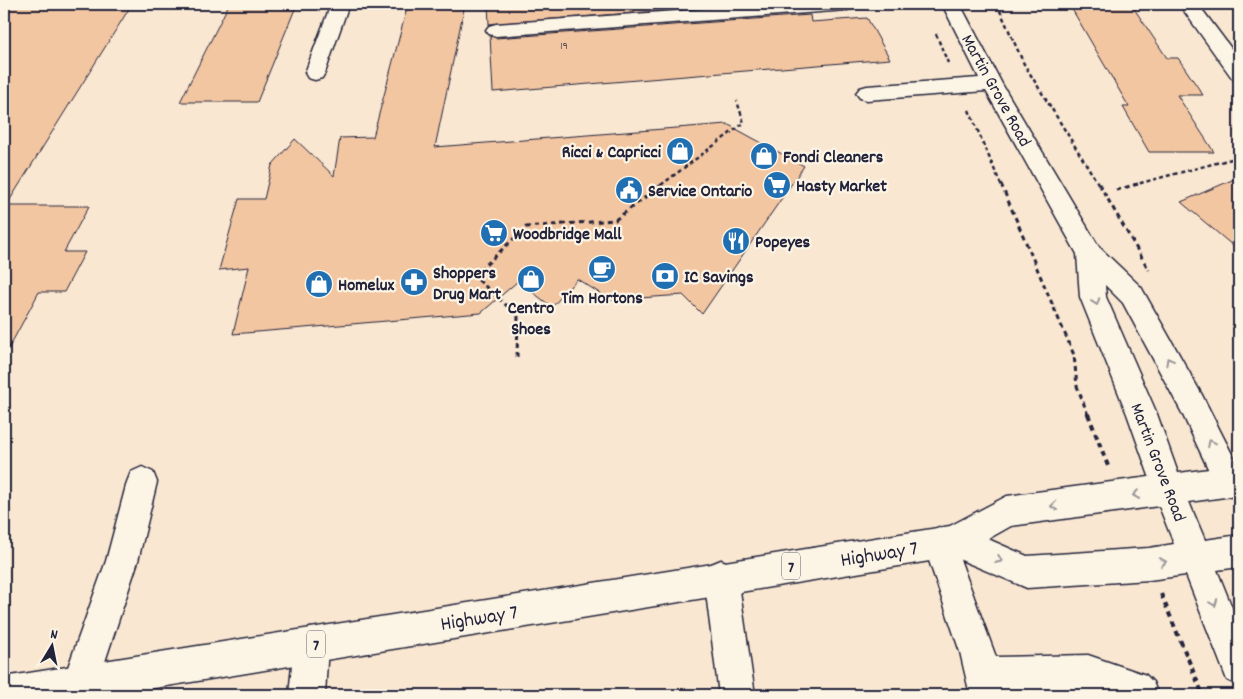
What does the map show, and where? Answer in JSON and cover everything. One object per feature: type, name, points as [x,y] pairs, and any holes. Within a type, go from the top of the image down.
[{"type":"street","points":[[315,72],[340,4]]},
{"type":"street","points":[[496,30],[847,4]]},
{"type":"street","name":"Martin Grove Road","points":[[951,4],[992,84],[1090,254],[1132,295],[1236,488]]},
{"type":"street","points":[[1188,4],[1239,73]]},
{"type":"street","points":[[868,93],[992,84]]},
{"type":"street","name":"Martin Grove Road","points":[[1090,254],[1093,296],[1142,414],[1169,490],[1239,668]]},
{"type":"street","points":[[79,689],[122,561],[142,482]]},
{"type":"street","name":"Highway 7","points":[[4,695],[79,689],[311,645],[946,542],[1008,511],[1169,490],[1236,488]]},
{"type":"street","points":[[946,542],[1027,572],[1149,564],[1239,551]]},
{"type":"street","points":[[946,542],[985,685],[1088,681],[1133,688],[1140,695]]},
{"type":"street","points":[[722,578],[737,695]]},
{"type":"street","points":[[307,695],[311,645]]},
{"type":"path","points":[[997,4],[1024,64],[1152,274]]},
{"type":"path","points":[[935,32],[948,64]]},
{"type":"path","points":[[517,357],[518,316],[474,276],[526,227],[615,220],[744,123],[737,101]]},
{"type":"path","points":[[971,113],[1074,355],[1077,386],[1097,440]]},
{"type":"path","points":[[1116,190],[1239,157]]},
{"type":"path","points":[[1188,660],[1203,695]]},
{"type":"building","points":[[4,4],[132,4],[6,206],[89,206],[64,252],[85,252],[64,292],[39,292],[4,357]]},
{"type":"building","points":[[229,4],[297,4],[257,102],[180,102]]},
{"type":"building","name":"Woodbridge Mall","points":[[408,4],[465,4],[435,147],[727,124],[804,166],[702,314],[683,295],[611,300],[577,279],[552,307],[518,281],[481,313],[233,334],[249,267],[219,270],[239,199],[264,199],[272,165],[295,139],[334,176],[340,138],[373,137]]},
{"type":"building","points":[[488,4],[750,4],[489,24]]},
{"type":"building","points":[[1069,4],[1131,4],[1167,58],[1178,58],[1203,95],[1177,95],[1214,152],[1149,152],[1123,107],[1129,107]]},
{"type":"building","points":[[810,15],[811,22],[867,18],[890,59],[493,92],[490,36],[496,38]]},
{"type":"building","points":[[1239,177],[1239,251],[1181,202]]},
{"type":"place","name":"Ricci & Capricci","points":[[680,151]]},
{"type":"place","name":"Fondi Cleaners","points":[[764,156]]},
{"type":"place","name":"Hasty Market","points":[[777,185]]},
{"type":"place","name":"Service Ontario","points":[[629,190]]},
{"type":"place","name":"Woodbridge Mall","points":[[494,233]]},
{"type":"place","name":"Popeyes","points":[[736,241]]},
{"type":"place","name":"Tim Hortons","points":[[602,269]]},
{"type":"place","name":"IC Savings","points":[[665,276]]},
{"type":"place","name":"Centro Shoes","points":[[531,279]]},
{"type":"place","name":"Shoppers Drug Mart","points":[[414,282]]},
{"type":"place","name":"Homelux","points":[[319,284]]}]
